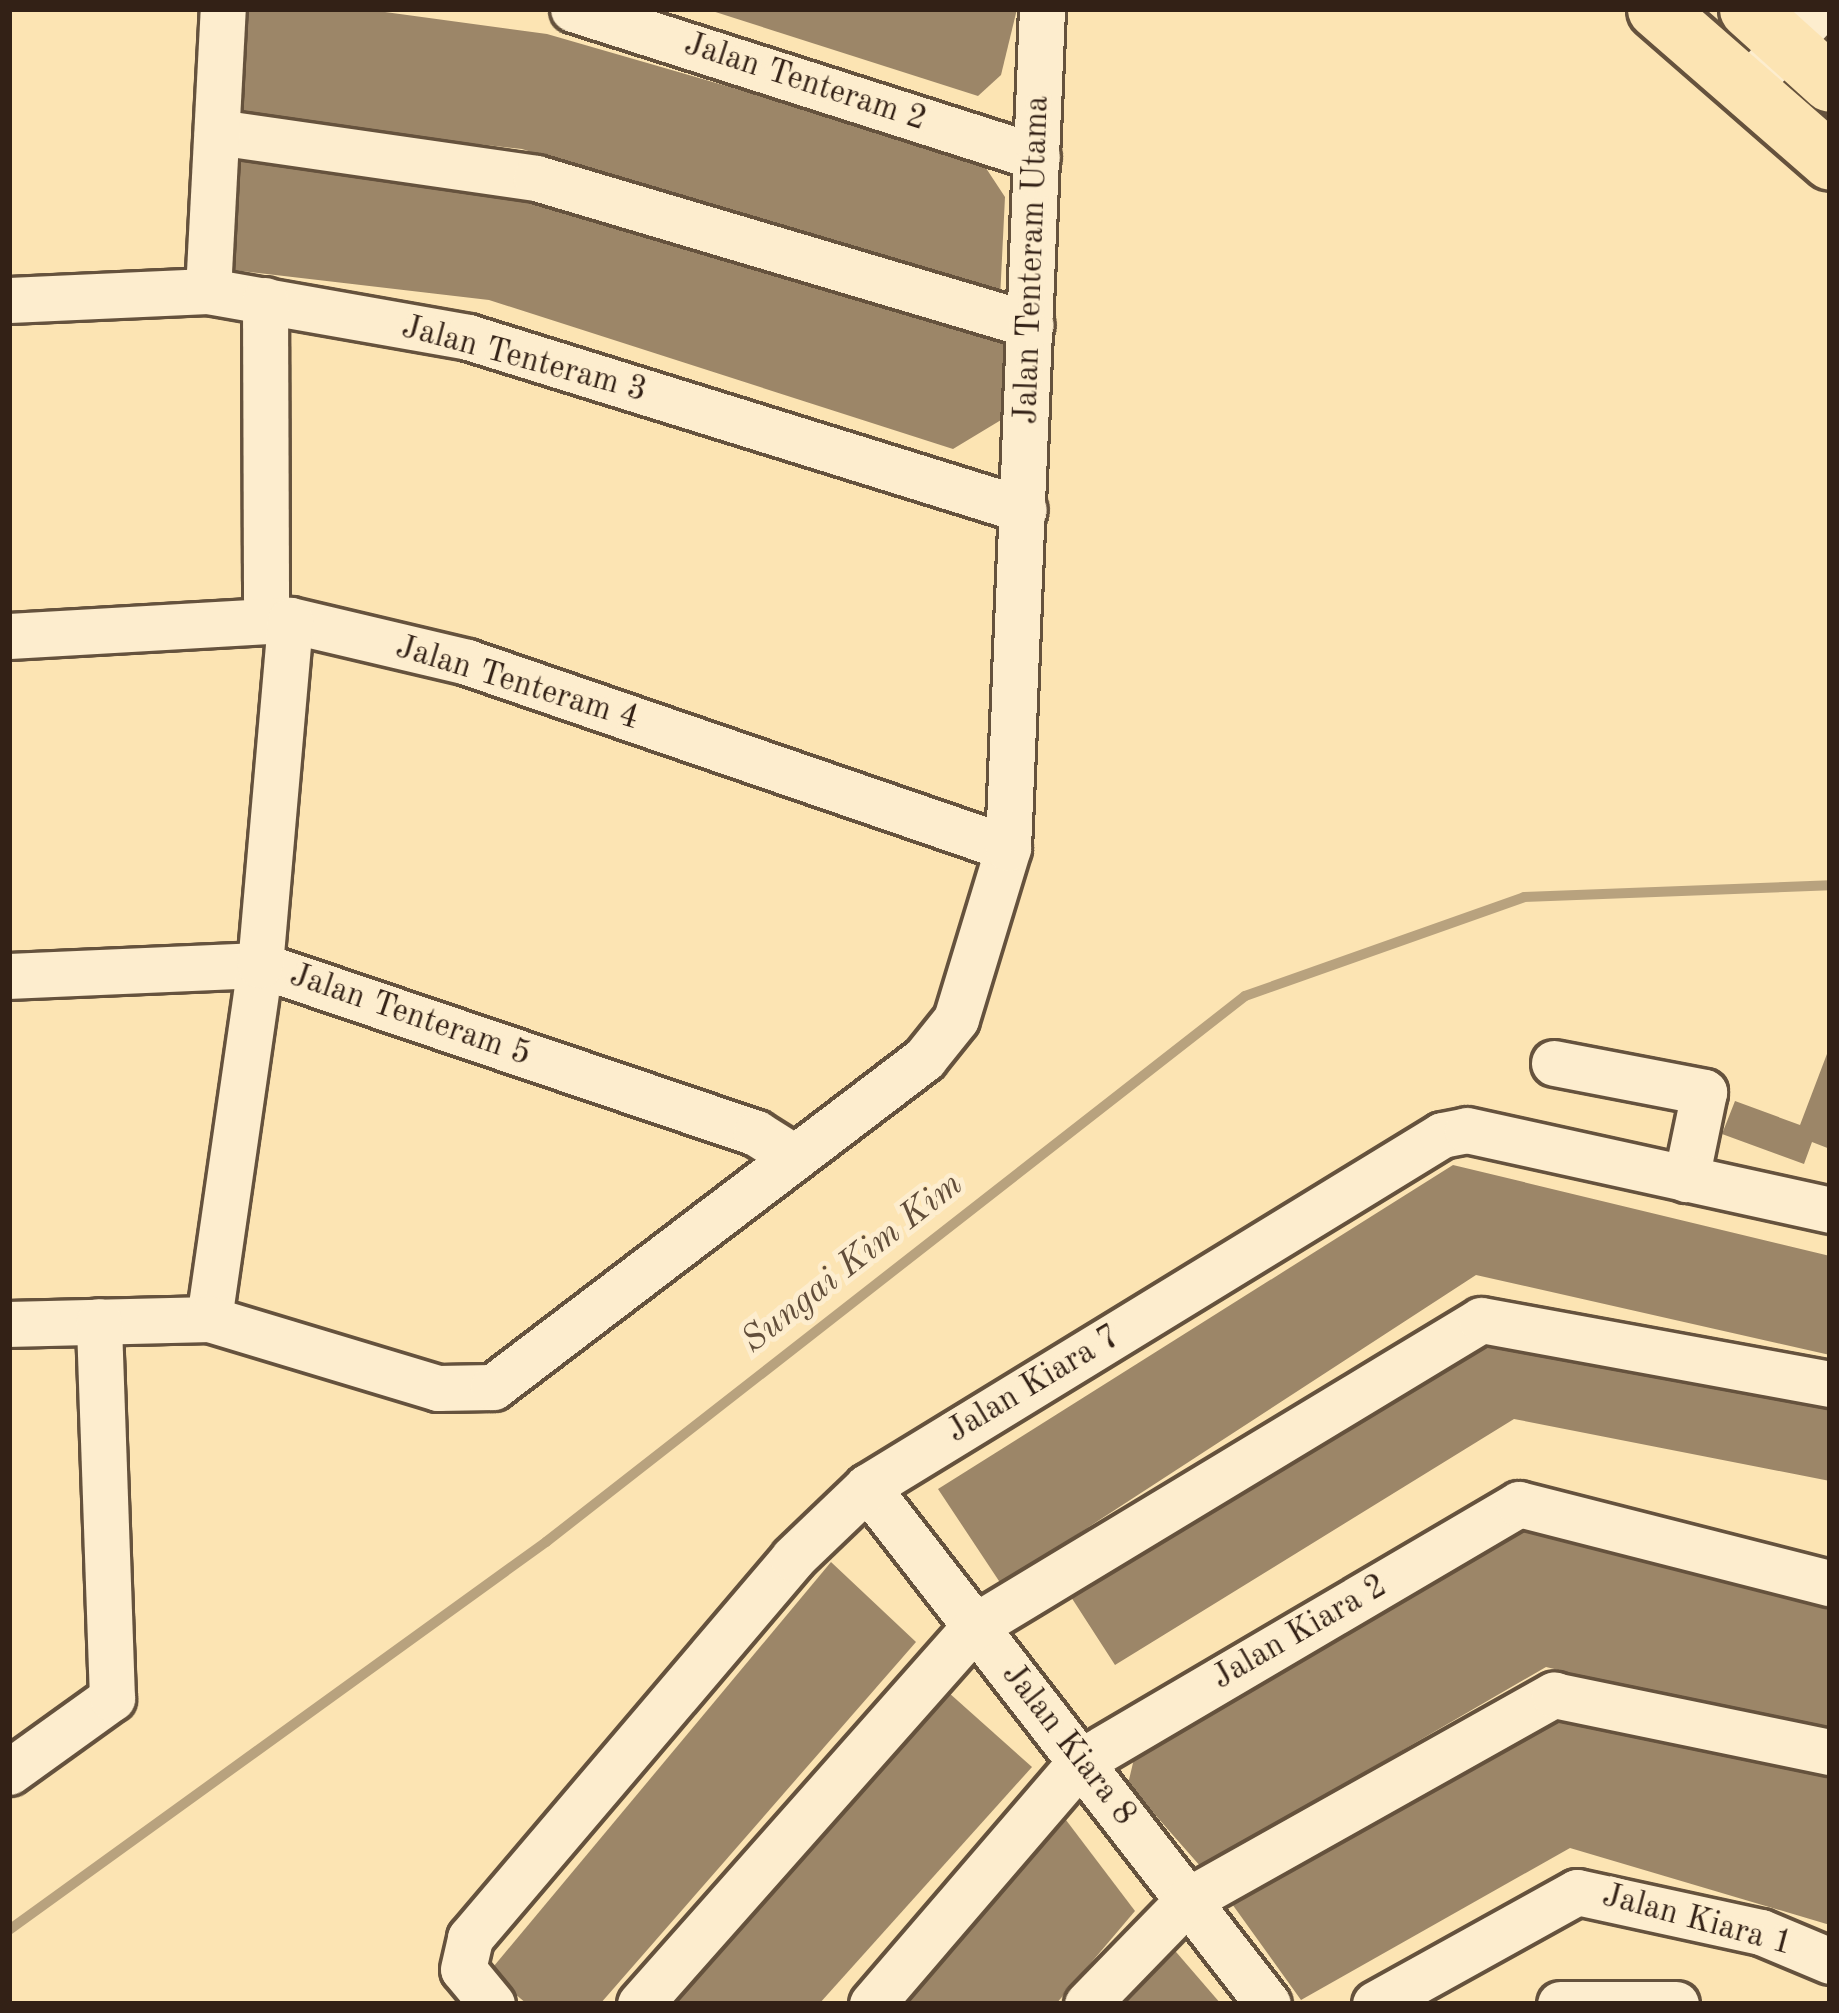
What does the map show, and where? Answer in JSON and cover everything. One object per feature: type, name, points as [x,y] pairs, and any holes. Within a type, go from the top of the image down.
[{"type":"main road","points":[[1656,9],[1749,84],[1830,161]]},
{"type":"main road","points":[[1786,20],[1830,83]]},
{"type":"street","points":[[208,291],[224,9]]},
{"type":"street","name":"Jalan Tenteram 2","points":[[573,9],[1037,157]]},
{"type":"street","name":"Jalan Tenteram Utama","points":[[209,1319],[475,1392],[924,1059],[956,1019],[1008,848],[1042,9]]},
{"type":"street","points":[[1749,84],[1786,20]]},
{"type":"street","points":[[217,132],[536,178],[1031,326]]},
{"type":"street","name":"Jalan Tenteram 3","points":[[9,300],[208,291],[468,337],[1024,510]]},
{"type":"street","points":[[9,1324],[209,1319],[260,965],[278,620],[266,300]]},
{"type":"street","name":"Jalan Tenteram 4","points":[[9,636],[278,620],[467,662],[1008,848]]},
{"type":"street","name":"Jalan Tenteram 5","points":[[9,976],[260,965],[755,1133],[794,1157]]},
{"type":"street","points":[[1554,1063],[1704,1093],[1686,1179]]},
{"type":"street","name":"Jalan Kiara 7","points":[[492,2004],[463,1969],[470,1938],[793,1558],[867,1487],[1450,1131],[1830,1210]]},
{"type":"street","points":[[640,2004],[975,1626],[1481,1320],[1830,1384]]},
{"type":"street","points":[[9,1772],[110,1708],[99,1321]]},
{"type":"street","name":"Jalan Kiara 8","points":[[867,1487],[1268,2004]]},
{"type":"street","name":"Jalan Kiara 2","points":[[872,2004],[1081,1762],[1519,1504],[1830,1583]]},
{"type":"street","points":[[1087,2004],[1187,1900],[1554,1695],[1830,1752]]},
{"type":"street","name":"Jalan Kiara 1","points":[[1375,2004],[1577,1892],[1761,1932],[1830,1961]]},
{"type":"street","points":[[1560,2004],[1676,2004]]},
{"type":"building","points":[[232,9],[363,9],[547,34],[980,159],[1005,197],[1000,299],[522,149],[231,116]]},
{"type":"building","points":[[706,9],[1017,9],[1001,75],[978,96]]},
{"type":"building","points":[[229,155],[510,196],[1004,341],[1001,420],[953,449],[489,300],[225,269]]},
{"type":"building","points":[[1830,1046],[1830,1149],[1812,1142],[1804,1164],[1722,1134],[1735,1101],[1800,1125]]},
{"type":"building","points":[[1453,1165],[1830,1256],[1830,1355],[1476,1275],[1001,1584],[938,1489]]},
{"type":"building","points":[[1489,1334],[1830,1399],[1830,1481],[1514,1419],[1115,1665],[1062,1583]]},
{"type":"building","points":[[1511,1527],[1830,1609],[1830,1736],[1546,1667],[1201,1867],[1128,1784],[1137,1746]]},
{"type":"building","points":[[831,1562],[916,1642],[600,2004],[527,2004],[489,1972]]},
{"type":"building","points":[[939,1684],[1032,1767],[819,2004],[659,2004]]},
{"type":"building","points":[[1558,1709],[1830,1765],[1830,1925],[1570,1848],[1301,2000],[1222,1890]]},
{"type":"building","points":[[1066,1820],[1135,1911],[1056,2004],[902,2004]]},
{"type":"building","points":[[1164,1938],[1221,2004],[1105,2004]]},
{"type":"waterway","name":"Sungai Kim Kim","points":[[9,1930],[546,1542],[1245,996],[1524,897],[1830,885]]}]
